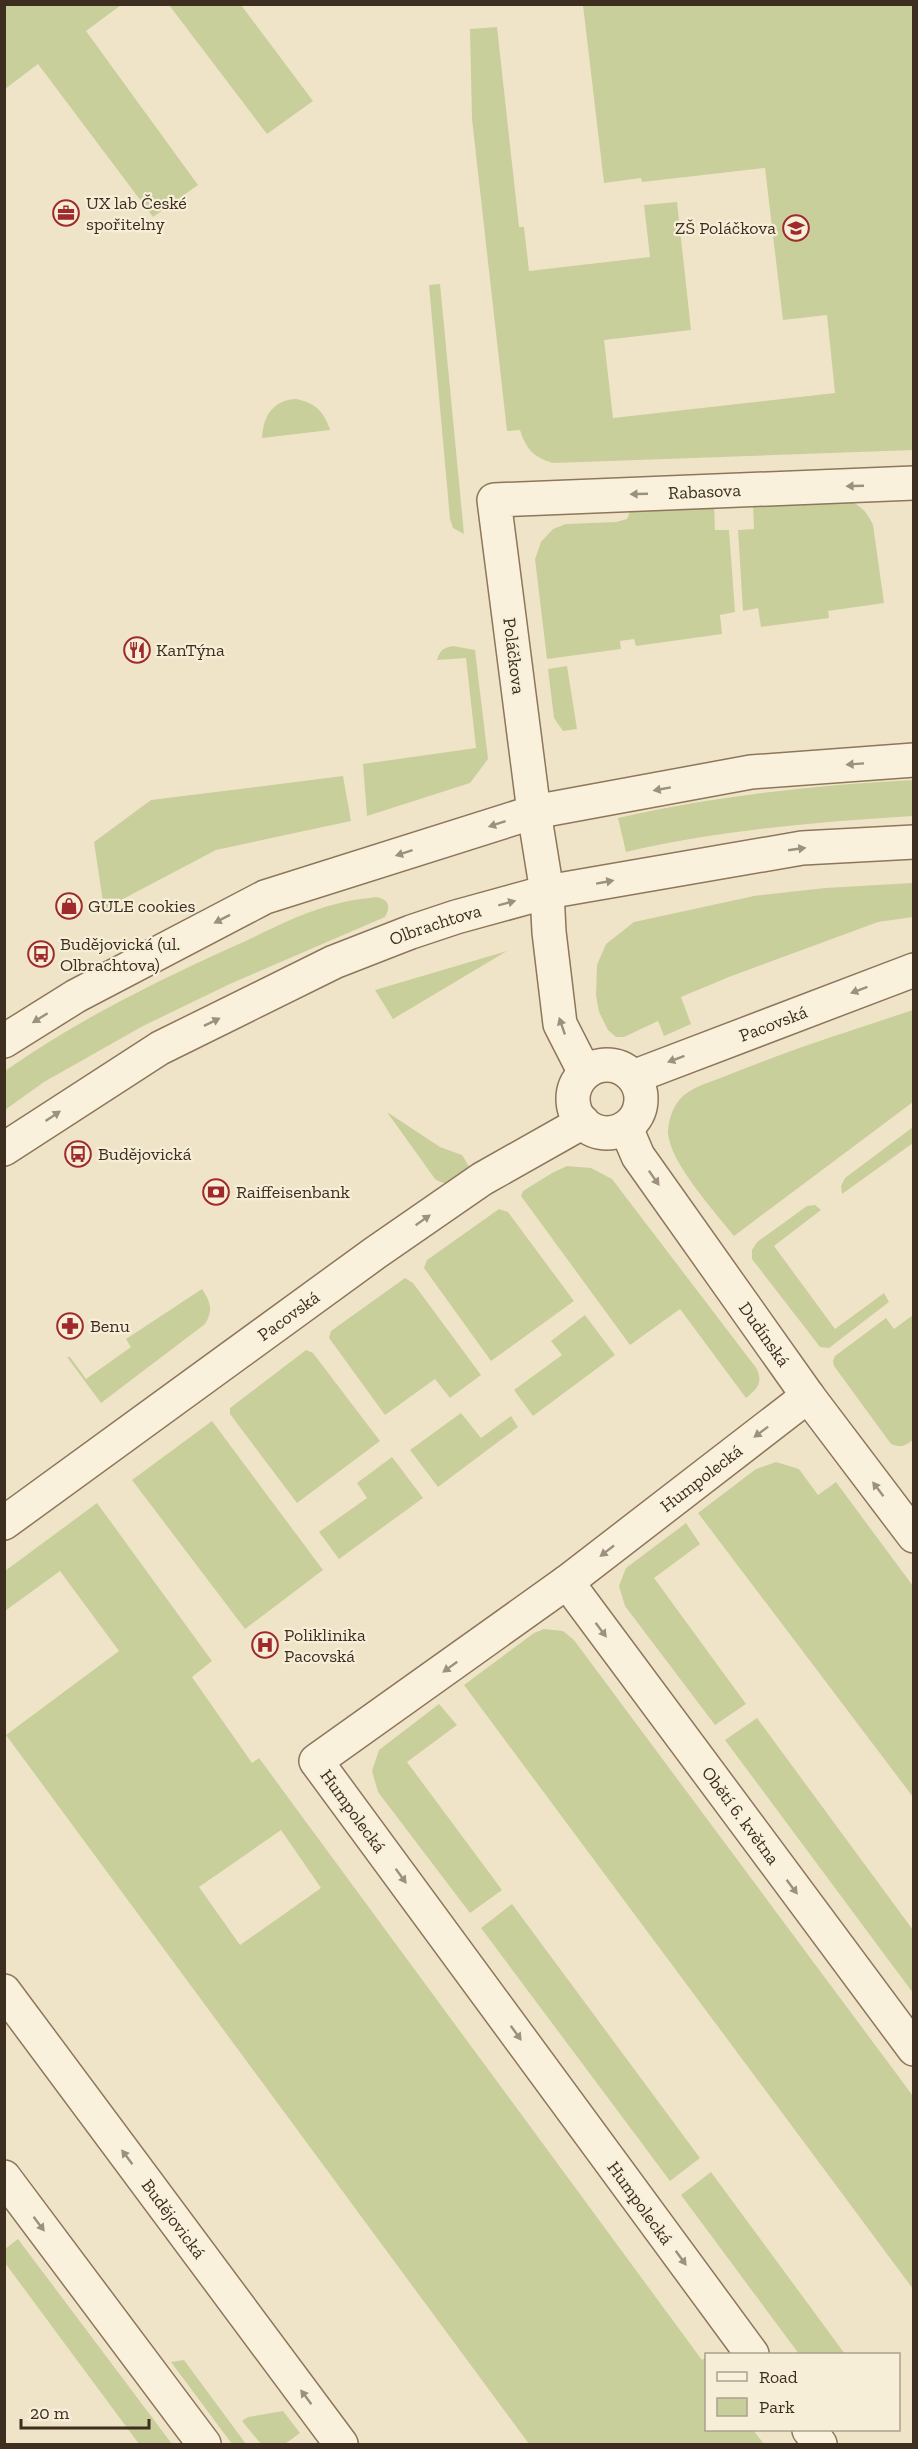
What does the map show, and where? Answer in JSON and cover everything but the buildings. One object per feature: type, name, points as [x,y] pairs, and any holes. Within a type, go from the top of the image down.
[{"type":"street","name":"Rabasova","points":[[494,500],[914,483]]},
{"type":"street","name":"Poláčkova","points":[[494,500],[534,812],[548,892]]},
{"type":"street","points":[[4,1041],[75,996],[265,897],[534,812],[752,772],[914,760]]},
{"type":"street","name":"Olbrachtova","points":[[4,1149],[160,1048],[334,962],[456,917],[548,892],[802,848],[914,842]]},
{"type":"street","points":[[548,892],[549,932],[560,1024],[585,1073]]},
{"type":"street","name":"Pacovská","points":[[633,1077],[914,970]]},
{"type":"street","points":[[605,1065],[616,1066],[633,1077],[639,1087],[641,1098],[634,1120],[626,1128],[615,1132],[592,1129],[576,1113],[574,1091],[578,1081],[585,1073],[605,1065]]},
{"type":"street","name":"Pacovská","points":[[4,1523],[375,1253],[482,1179],[583,1122]]},
{"type":"street","name":"Dudínská","points":[[626,1128],[638,1156],[808,1396],[914,1536]]},
{"type":"street","name":"Humpolecká","points":[[751,2353],[316,1761],[567,1582],[808,1396]]},
{"type":"street","name":"Obětí 6. května","points":[[567,1582],[914,2049]]},
{"type":"street","name":"Budějovická","points":[[4,1991],[341,2445]]},
{"type":"street","points":[[4,2178],[204,2445]]},
{"type":"street","points":[[810,2431],[820,2445]]},
{"type":"green space","points":[[5,4],[121,5],[86,31],[198,185],[153,217],[38,64],[5,89]]},
{"type":"green space","points":[[169,5],[241,5],[313,101],[267,134]]},
{"type":"green space","name":"ZŠ Poláčkova","points":[[583,5],[913,5],[913,450],[553,463],[540,458],[531,451],[520,430],[507,431],[472,119],[470,29],[497,27],[519,227],[524,227],[529,271],[650,257],[644,205],[677,202],[691,330],[604,340],[613,418],[835,393],[827,315],[783,320],[765,168],[642,182],[641,178],[604,183]]},
{"type":"green space","points":[[440,284],[464,534],[453,528],[450,519],[429,285]]},
{"type":"green space","points":[[296,399],[318,409],[330,430],[262,438],[264,423],[275,406],[281,402]]},
{"type":"green space","points":[[850,501],[864,511],[873,525],[884,603],[828,611],[829,618],[761,627],[758,608],[743,611],[738,530],[754,529],[753,505]]},
{"type":"green space","points":[[714,506],[715,530],[729,530],[735,612],[720,615],[722,634],[636,646],[634,639],[620,641],[621,649],[547,659],[535,559],[541,542],[553,529],[566,524],[616,522],[627,519],[631,509]]},
{"type":"green space","points":[[453,646],[475,650],[488,759],[470,783],[367,816],[363,764],[476,748],[466,658],[437,660],[442,650]]},
{"type":"green space","points":[[567,666],[577,729],[563,731],[554,718],[548,669]]},
{"type":"green space","points":[[343,776],[351,821],[216,850],[104,909],[94,842],[151,800]]},
{"type":"green space","points":[[913,780],[913,816],[769,828],[661,844],[626,852],[618,818],[691,803],[765,793]]},
{"type":"green space","points":[[913,883],[913,917],[878,922],[681,997],[691,1024],[664,1036],[658,1021],[624,1037],[616,1037],[608,1030],[599,1012],[596,995],[597,965],[606,944],[634,922],[754,896],[825,888]]},
{"type":"green space","points":[[376,897],[388,904],[385,917],[232,983],[143,1026],[44,1082],[5,1110],[5,1071],[58,1036],[172,975],[295,918],[341,903]]},
{"type":"green space","points":[[507,951],[393,1019],[375,990]]},
{"type":"green space","points":[[913,1010],[913,1102],[734,1236],[695,1187],[676,1158],[668,1133],[672,1113],[679,1100],[700,1086],[755,1064]]},
{"type":"green space","points":[[387,1112],[440,1147],[462,1155],[473,1173],[450,1184],[435,1179]]},
{"type":"green space","points":[[913,1127],[913,1143],[842,1194],[841,1186],[845,1178]]},
{"type":"green space","points":[[567,1166],[591,1168],[612,1179],[757,1369],[758,1386],[746,1398],[680,1309],[630,1345],[521,1196],[523,1191]]},
{"type":"green space","points":[[815,1205],[821,1210],[774,1246],[835,1329],[884,1293],[889,1302],[829,1348],[820,1347],[752,1259],[752,1250],[757,1242],[807,1206]]},
{"type":"green space","points":[[499,1209],[508,1212],[574,1301],[491,1361],[424,1268],[427,1260]]},
{"type":"green space","points":[[405,1278],[413,1283],[481,1375],[450,1398],[435,1379],[385,1415],[329,1338],[331,1331]]},
{"type":"green space","points":[[202,1289],[210,1306],[205,1324],[101,1403],[67,1357],[70,1357],[86,1379],[131,1347],[126,1339]]},
{"type":"green space","points":[[585,1315],[615,1355],[533,1416],[514,1390],[562,1355],[551,1341]]},
{"type":"green space","points":[[913,1315],[913,1440],[898,1446],[891,1444],[834,1366],[833,1361],[835,1356],[886,1318],[894,1329]]},
{"type":"green space","points":[[306,1350],[313,1353],[380,1441],[297,1503],[230,1414],[230,1408]]},
{"type":"green space","points":[[461,1413],[481,1438],[511,1416],[518,1427],[438,1487],[410,1450]]},
{"type":"green space","points":[[212,1421],[323,1570],[245,1629],[132,1480]]},
{"type":"green space","points":[[392,1457],[423,1498],[339,1559],[319,1532],[367,1498],[357,1483]]},
{"type":"green space","points":[[776,1462],[799,1469],[818,1495],[836,1482],[913,1586],[913,1797],[698,1513],[756,1469]]},
{"type":"green space","points":[[97,1503],[212,1661],[192,1677],[252,1763],[259,1758],[702,2360],[705,2358],[705,2431],[754,2431],[764,2444],[529,2444],[6,1735],[119,1651],[60,1571],[5,1611],[5,1571]],"holes":[[[281,1830],[321,1888],[240,1945],[199,1887]]]},
{"type":"green space","points":[[686,1523],[700,1544],[654,1578],[746,1704],[715,1725],[625,1606],[619,1586],[626,1568]]},
{"type":"green space","points":[[544,1629],[563,1631],[574,1640],[913,2096],[913,2289],[464,1685],[534,1633]]},
{"type":"green space","points":[[439,1704],[457,1725],[407,1762],[502,1890],[470,1913],[378,1792],[372,1771],[379,1750]]},
{"type":"green space","points":[[757,1718],[913,1930],[913,1993],[725,1740]]},
{"type":"green space","points":[[512,1904],[700,2158],[670,2181],[481,1928]]},
{"type":"green space","points":[[711,2172],[844,2353],[798,2353],[681,2195]]},
{"type":"green space","points":[[18,2239],[172,2444],[139,2444],[5,2263],[5,2249]]},
{"type":"green space","points":[[184,2360],[246,2444],[232,2444],[171,2362]]},
{"type":"green space","points":[[283,2411],[300,2433],[285,2444],[261,2444],[242,2421],[248,2417]]},
{"type":"place","name":"UX lab České spořitelny","points":[[66,213]]},
{"type":"place","name":"ZŠ Poláčkova","points":[[796,228]]},
{"type":"place","name":"KanTýna","points":[[137,650]]},
{"type":"place","name":"GULE cookies","points":[[69,906]]},
{"type":"place","name":"Budějovická (ul. Olbrachtova)","points":[[41,954]]},
{"type":"place","name":"Budějovická","points":[[78,1154]]},
{"type":"place","name":"Raiffeisenbank","points":[[216,1192]]},
{"type":"place","name":"Benu","points":[[70,1326]]},
{"type":"place","name":"Poliklinika Pacovská","points":[[265,1645]]}]
